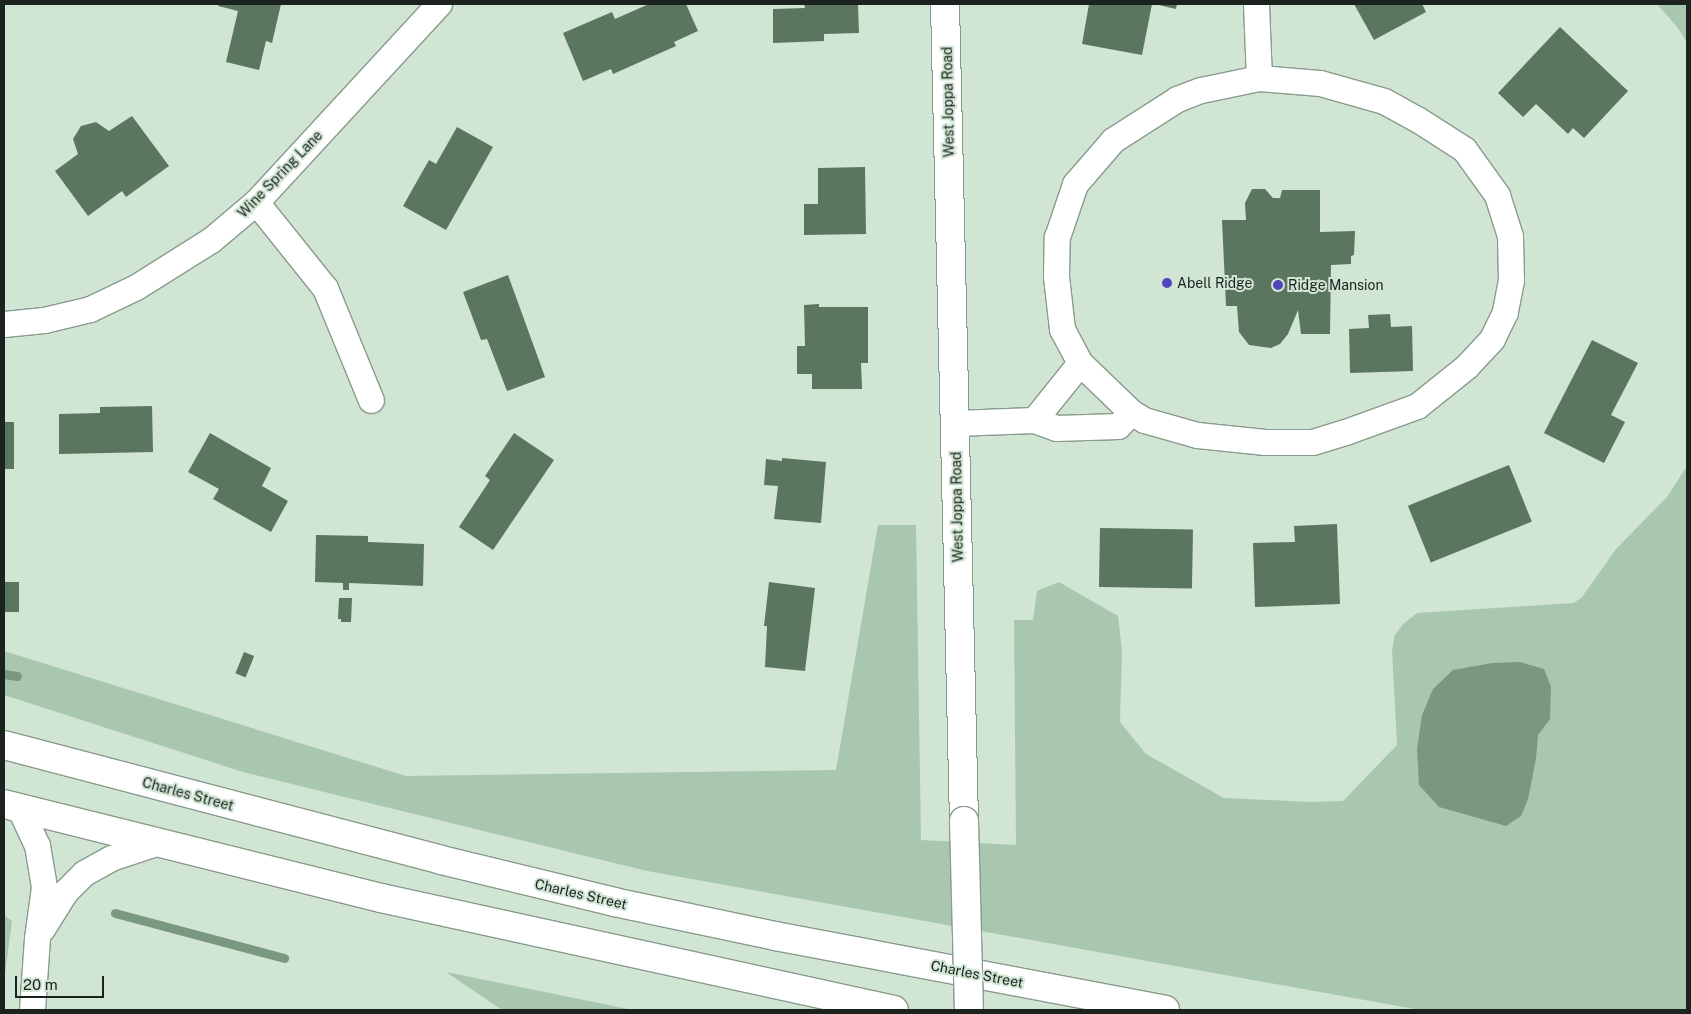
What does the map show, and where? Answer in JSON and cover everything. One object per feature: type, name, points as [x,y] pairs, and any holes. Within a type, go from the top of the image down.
[{"type":"main road","name":"West Joppa Road","points":[[946,4],[969,1010]]},
{"type":"main road","name":"Charles Street","points":[[4,745],[441,860],[614,902],[775,936],[1165,1010]]},
{"type":"main road","points":[[12,806],[381,898],[894,1010]]},
{"type":"street","name":"Wine Spring Lane","points":[[4,324],[44,320],[90,308],[136,287],[211,240],[256,202],[438,4]]},
{"type":"street","points":[[1256,4],[1259,78]]},
{"type":"street","points":[[1259,78],[1320,83],[1384,101],[1464,149],[1497,195],[1510,236],[1511,280],[1504,312],[1492,340],[1467,366],[1417,406],[1312,442],[1266,442],[1197,435],[1144,420],[1131,412],[1080,363],[1062,329],[1056,276],[1057,237],[1075,184],[1113,140],[1177,99],[1201,90],[1259,78]]},
{"type":"street","points":[[256,202],[325,288],[371,400]]},
{"type":"street","points":[[1034,420],[1080,363]]},
{"type":"street","points":[[955,424],[1034,420],[1056,428],[1118,426],[1131,412]]},
{"type":"street","points":[[12,806],[36,846],[44,887],[37,938],[32,1010]]},
{"type":"street","points":[[37,938],[65,892],[84,873],[111,858],[156,843]]},
{"type":"shaded area","points":[[1657,4],[1687,4],[1687,43],[1678,28]]},
{"type":"shaded area","points":[[1687,466],[1687,1010],[1420,1010],[647,871],[243,772],[4,695],[4,651],[406,776],[836,770],[878,525],[916,525],[921,840],[1016,845],[1014,620],[1033,620],[1037,591],[1059,582],[1118,616],[1122,652],[1120,722],[1146,754],[1224,798],[1311,802],[1343,801],[1397,745],[1392,650],[1395,635],[1403,624],[1417,613],[1574,603],[1582,597],[1616,549],[1667,497]]},
{"type":"shaded area","points":[[1520,662],[1544,669],[1551,687],[1550,719],[1538,735],[1536,759],[1528,799],[1521,816],[1506,826],[1439,807],[1419,785],[1417,749],[1422,715],[1433,689],[1453,670],[1492,663]]},
{"type":"shaded area","points":[[4,915],[12,921],[4,981]]},
{"type":"shaded area","points":[[446,972],[633,1010],[502,1010]]},
{"type":"building","points":[[219,4],[281,4],[272,43],[266,41],[259,70],[226,62],[238,11],[218,6]]},
{"type":"building","points":[[649,4],[686,4],[698,31],[674,42],[676,46],[613,74],[611,69],[583,81],[563,33],[612,12],[615,19]]},
{"type":"building","points":[[804,4],[858,4],[859,33],[824,34],[824,41],[773,43],[773,9],[805,8]]},
{"type":"building","points":[[1089,4],[1152,4],[1142,55],[1082,44]]},
{"type":"building","points":[[1154,4],[1177,4],[1176,9]]},
{"type":"building","points":[[1354,4],[1422,4],[1426,12],[1374,40]]},
{"type":"building","points":[[1560,27],[1628,91],[1584,138],[1573,128],[1568,134],[1536,104],[1523,117],[1498,93]]},
{"type":"building","points":[[132,116],[169,166],[126,197],[122,191],[88,216],[55,171],[78,154],[73,139],[81,126],[96,122],[109,131]]},
{"type":"building","points":[[457,127],[493,147],[446,230],[403,206],[429,160],[436,164]]},
{"type":"building","points":[[865,167],[866,234],[804,235],[804,204],[818,204],[818,168]]},
{"type":"building","name":"Ridge Mansion","points":[[1252,189],[1265,189],[1273,198],[1280,198],[1282,190],[1320,190],[1320,232],[1355,231],[1354,255],[1351,256],[1351,264],[1331,265],[1330,334],[1301,334],[1298,310],[1288,334],[1280,344],[1271,348],[1249,345],[1239,332],[1237,306],[1226,306],[1222,220],[1246,220],[1245,203]]},
{"type":"building","points":[[508,275],[545,377],[507,391],[487,339],[481,340],[463,292]]},
{"type":"building","points":[[819,304],[819,307],[868,307],[868,363],[861,363],[862,389],[812,389],[812,374],[797,374],[797,346],[805,346],[804,305]]},
{"type":"building","points":[[1390,314],[1391,327],[1412,326],[1413,371],[1350,373],[1349,329],[1369,328],[1368,315]]},
{"type":"building","points":[[1592,340],[1638,363],[1611,415],[1625,422],[1604,463],[1544,433]]},
{"type":"building","points":[[152,406],[153,452],[59,454],[59,414],[100,413],[100,407]]},
{"type":"building","points":[[4,422],[14,422],[14,469],[4,469]]},
{"type":"building","points":[[210,433],[271,468],[262,486],[288,501],[271,532],[213,499],[219,489],[188,472]]},
{"type":"building","points":[[514,433],[554,460],[493,550],[459,527],[490,480],[485,476]]},
{"type":"building","points":[[782,458],[826,462],[821,523],[774,519],[778,486],[764,485],[766,459],[782,461]]},
{"type":"building","points":[[1509,465],[1532,522],[1431,562],[1408,506]]},
{"type":"building","points":[[1337,524],[1340,604],[1255,607],[1253,543],[1295,542],[1294,526]]},
{"type":"building","points":[[1100,528],[1193,530],[1192,589],[1099,587]]},
{"type":"building","points":[[316,535],[368,536],[368,542],[424,544],[423,586],[349,583],[349,590],[343,590],[343,583],[315,582]]},
{"type":"building","points":[[4,582],[19,582],[19,612],[4,612]]},
{"type":"building","points":[[769,582],[815,588],[805,671],[765,667],[767,626],[764,626]]},
{"type":"building","points":[[339,598],[352,598],[351,622],[341,622],[341,619],[338,619]]},
{"type":"building","points":[[244,652],[254,656],[246,677],[235,673]]},
{"type":"waterway","points":[[4,674],[17,676]]},
{"type":"waterway","points":[[115,913],[284,958]]},
{"type":"place","name":"Abell Ridge","points":[[1167,283]]},
{"type":"place","name":"Ridge Mansion","points":[[1278,285]]}]
